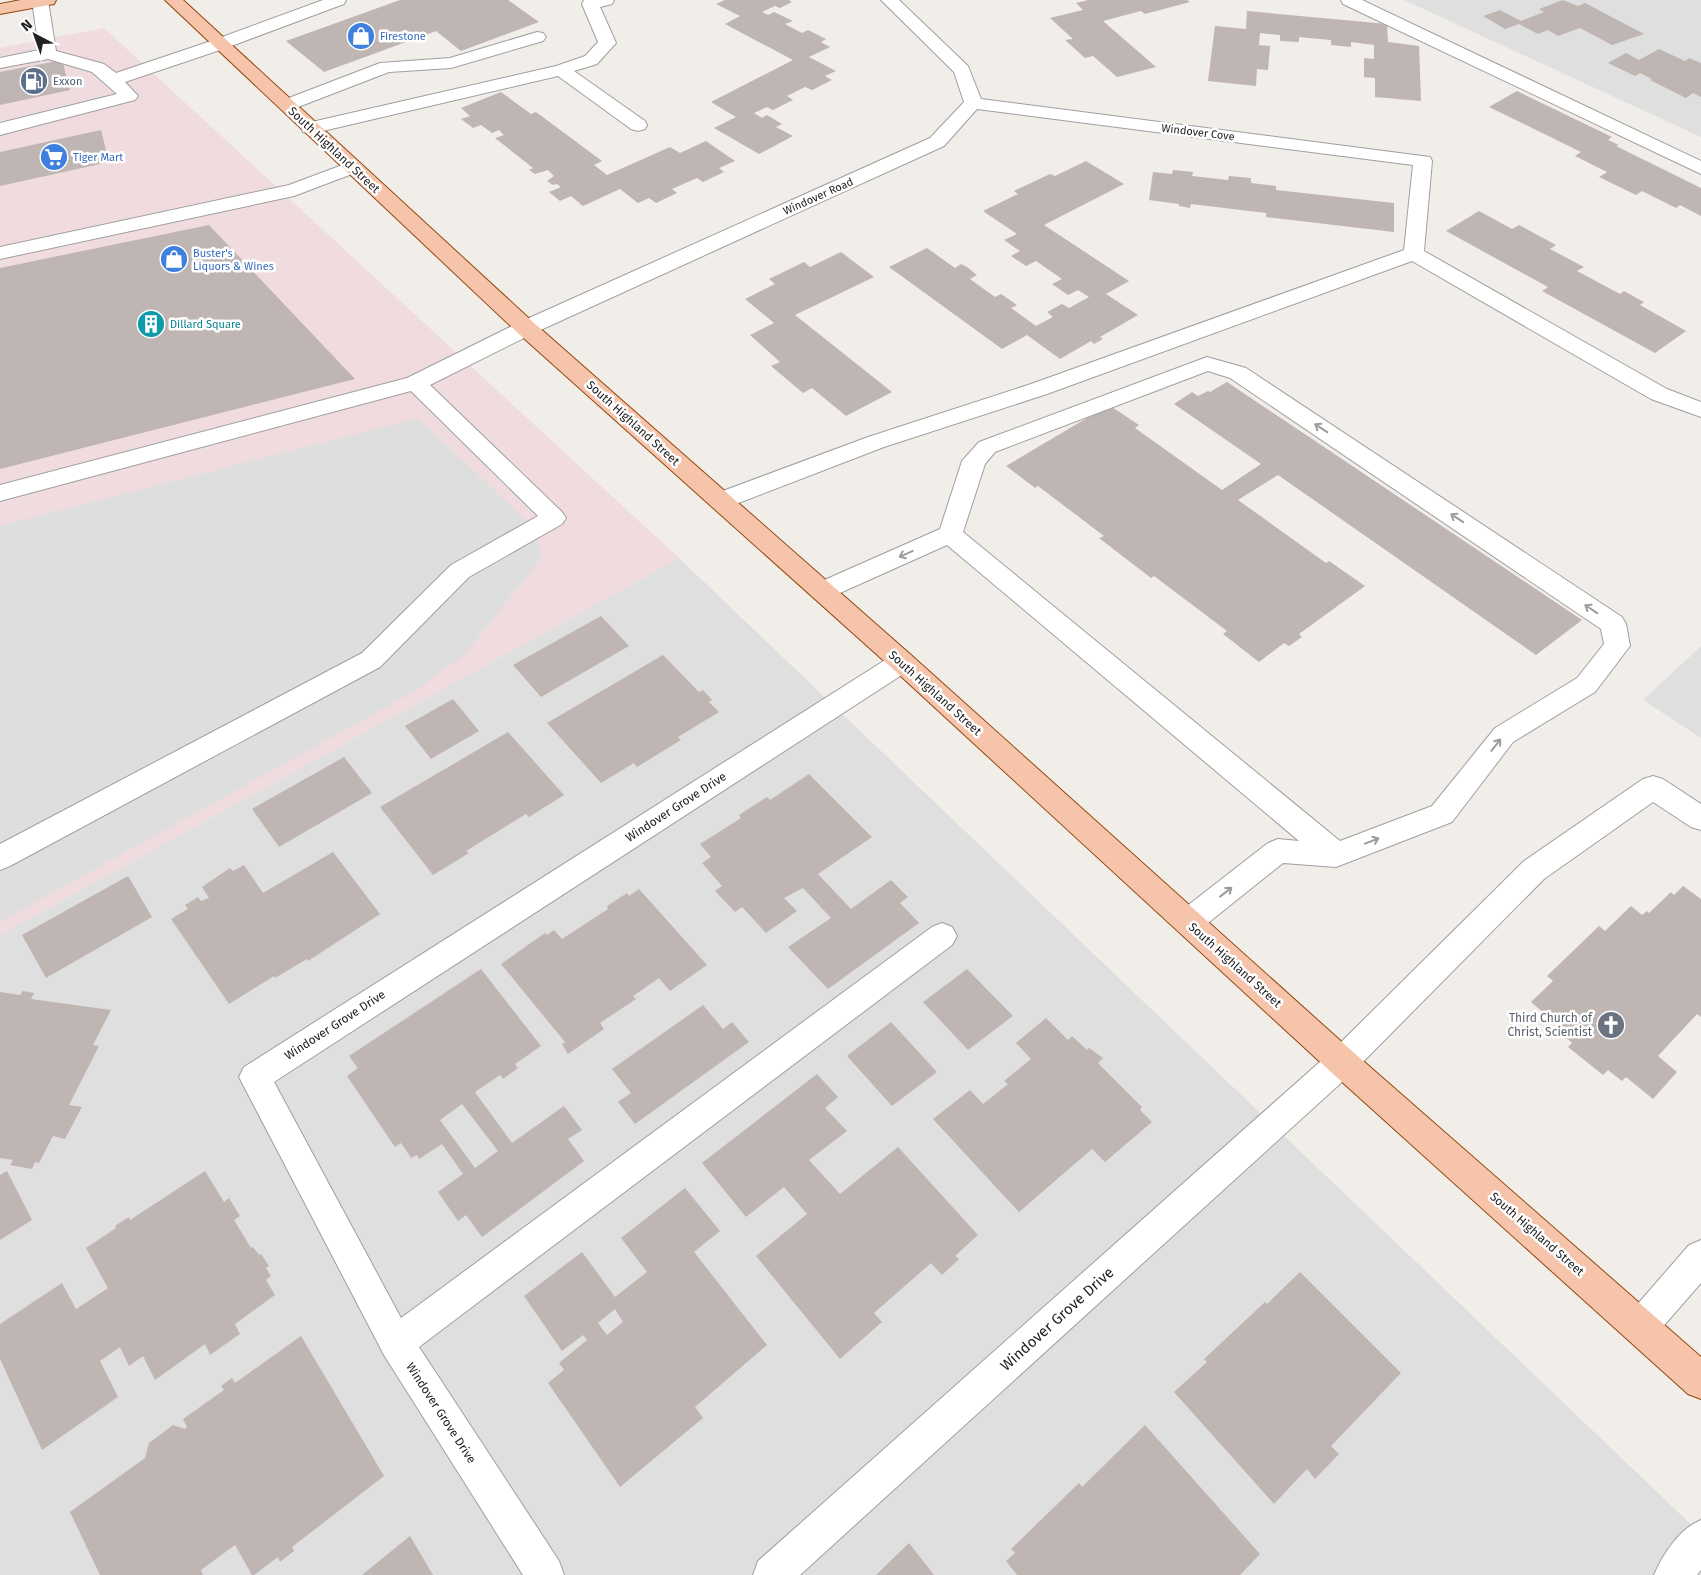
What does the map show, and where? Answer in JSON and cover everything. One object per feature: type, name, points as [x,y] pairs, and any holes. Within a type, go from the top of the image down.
[{"type":"main road","name":"South Highland Street","points":[[173,0],[526,328],[902,662],[1342,1062],[1701,1381]]},
{"type":"main road","points":[[0,9],[44,1]]},
{"type":"street","points":[[113,80],[220,44],[338,0]]},
{"type":"street","points":[[310,128],[560,70],[591,60],[607,43],[590,4],[606,0]]},
{"type":"street","points":[[889,0],[962,70],[974,102]]},
{"type":"street","points":[[1349,0],[1701,168]]},
{"type":"street","points":[[44,1],[48,54]]},
{"type":"street","points":[[287,105],[386,67],[451,63],[537,37]]},
{"type":"street","points":[[0,63],[48,54],[98,68],[129,96],[0,129]]},
{"type":"street","points":[[560,70],[638,125]]},
{"type":"street","name":"Windover Cove","points":[[974,102],[1423,161],[1414,253]]},
{"type":"street","name":"Windover Road","points":[[0,493],[304,414],[415,383],[526,328],[937,142],[974,102]]},
{"type":"street","points":[[0,252],[294,190],[353,168]]},
{"type":"street","points":[[720,500],[876,442],[1039,389],[1181,339],[1414,253],[1659,394],[1701,410]]},
{"type":"street","points":[[822,591],[950,534],[974,461],[987,447],[1208,364],[1238,373],[1613,624],[1618,646],[1586,686],[1504,735],[1442,814],[1336,855],[1278,851],[1188,922]]},
{"type":"street","points":[[0,858],[371,660],[460,571],[554,518],[415,383]]},
{"type":"street","points":[[950,534],[1336,855]]},
{"type":"street","name":"Windover Grove Drive","points":[[545,1575],[396,1343],[255,1077],[902,662]]},
{"type":"street","name":"Windover Grove Drive","points":[[772,1575],[1342,1062],[1534,870],[1653,787],[1701,819]]},
{"type":"street","points":[[396,1343],[942,936]]},
{"type":"street","points":[[1641,1326],[1701,1257]]},
{"type":"street","points":[[1672,1575],[1701,1539]]},
{"type":"shaded area","points":[[1404,0],[1701,0],[1701,137]]},
{"type":"shaded area","points":[[104,28],[679,558],[0,935],[0,48]]},
{"type":"shaded area","points":[[418,418],[536,530],[541,558],[464,655],[415,691],[0,922],[0,526]]},
{"type":"shaded area","points":[[679,558],[1701,1534],[1701,1575],[0,1575],[0,935]]},
{"type":"shaded area","points":[[1701,646],[1701,738],[1643,700]]},
{"type":"building","name":"Firestone","points":[[400,0],[508,0],[539,22],[461,51],[436,31],[324,72],[286,41]]},
{"type":"building","points":[[725,0],[789,0],[792,2],[780,8],[775,6],[762,12],[768,15],[774,12],[793,21],[785,24],[802,33],[808,30],[826,39],[821,42],[830,47],[809,57],[836,71],[825,76],[832,80],[812,90],[805,87],[787,96],[793,100],[773,110],[767,107],[754,113],[762,118],[767,115],[782,124],[776,127],[793,136],[759,154],[714,128],[736,117],[711,102],[793,60],[725,24],[740,16],[716,4]]},
{"type":"building","points":[[1088,0],[1187,0],[1190,2],[1145,14],[1141,11],[1103,21],[1156,67],[1117,77],[1093,56],[1085,58],[1065,40],[1073,39],[1050,18],[1083,10],[1076,3]]},
{"type":"building","points":[[1563,0],[1578,6],[1585,3],[1644,34],[1612,45],[1580,28],[1558,36],[1548,30],[1538,34],[1519,24],[1505,29],[1483,16],[1500,10],[1521,21],[1544,12],[1539,9]]},
{"type":"building","points":[[1247,11],[1387,24],[1388,42],[1419,46],[1421,101],[1375,97],[1375,78],[1364,77],[1364,58],[1374,59],[1374,45],[1351,42],[1351,47],[1331,45],[1331,40],[1299,37],[1299,42],[1280,41],[1280,35],[1260,33],[1259,45],[1270,46],[1268,70],[1257,69],[1256,86],[1208,81],[1215,26],[1246,29]]},
{"type":"building","points":[[1659,49],[1685,61],[1689,58],[1701,63],[1701,97],[1693,93],[1686,98],[1640,73],[1635,76],[1608,63],[1626,53],[1639,60]]},
{"type":"building","name":"Exxon","points":[[62,60],[70,90],[0,105],[0,72]]},
{"type":"building","points":[[1517,91],[1612,137],[1608,140],[1619,145],[1616,146],[1701,188],[1701,216],[1680,205],[1676,208],[1642,191],[1636,195],[1599,177],[1607,172],[1575,156],[1581,152],[1489,107]]},
{"type":"building","points":[[501,92],[531,114],[536,112],[602,161],[594,165],[607,175],[670,147],[680,153],[706,141],[735,161],[719,168],[724,172],[703,182],[697,178],[672,189],[677,193],[656,203],[649,198],[638,203],[620,189],[583,206],[571,196],[560,201],[549,192],[561,187],[547,181],[554,176],[548,170],[535,174],[529,170],[533,168],[495,138],[504,135],[499,130],[492,133],[481,125],[473,128],[461,119],[470,116],[461,108]]},
{"type":"building","name":"Tiger Mart","points":[[101,130],[109,162],[0,186],[0,152]]},
{"type":"building","points":[[1086,161],[1124,184],[1044,225],[1129,281],[1106,294],[1138,315],[1100,337],[1103,339],[1094,344],[1091,341],[1060,359],[1027,335],[1002,349],[889,267],[927,248],[955,268],[961,264],[967,267],[977,275],[970,279],[995,297],[1001,294],[1017,305],[1011,308],[1036,326],[1053,317],[1047,312],[1062,304],[1069,308],[1089,297],[1078,290],[1068,295],[1052,284],[1062,279],[1036,261],[1026,266],[1011,256],[1020,251],[1004,240],[1017,234],[983,211],[1018,194],[1014,191],[1050,174],[1055,176]]},
{"type":"building","points":[[1173,170],[1193,172],[1192,176],[1228,180],[1229,176],[1251,178],[1251,183],[1276,186],[1276,190],[1394,203],[1394,232],[1266,217],[1266,213],[1191,204],[1190,208],[1179,206],[1179,204],[1149,200],[1153,172],[1172,174]]},
{"type":"building","points":[[1479,211],[1512,229],[1519,225],[1556,245],[1550,249],[1584,267],[1577,271],[1620,294],[1624,291],[1644,302],[1640,305],[1686,331],[1655,353],[1542,291],[1548,287],[1446,231]]},
{"type":"building","name":"Dillard Square","points":[[209,225],[355,379],[0,469],[0,268]]},
{"type":"building","points":[[841,252],[874,277],[795,315],[892,392],[846,416],[812,388],[803,393],[771,366],[780,362],[750,335],[774,323],[745,299],[775,284],[769,279],[804,262],[810,267]]},
{"type":"building","points":[[1227,382],[1582,620],[1536,655],[1278,475],[1238,500],[1326,563],[1329,561],[1365,586],[1299,634],[1302,637],[1289,646],[1284,643],[1259,662],[1223,634],[1227,631],[1154,576],[1151,578],[1099,538],[1104,536],[1038,486],[1035,488],[1006,466],[1109,405],[1139,425],[1135,428],[1222,490],[1261,464],[1174,404],[1192,392],[1198,396],[1208,391],[1210,392]]},
{"type":"building","points":[[601,616],[629,646],[541,697],[513,665]]},
{"type":"building","points":[[663,655],[699,692],[703,690],[712,700],[709,702],[719,712],[678,737],[681,740],[637,767],[634,763],[601,783],[547,723]]},
{"type":"building","points":[[453,699],[479,731],[431,759],[405,726]]},
{"type":"building","points":[[508,732],[564,795],[529,817],[526,814],[466,851],[469,853],[433,875],[380,807]]},
{"type":"building","points":[[344,757],[372,793],[279,847],[252,809]]},
{"type":"building","points":[[809,774],[872,837],[818,874],[851,909],[891,880],[908,897],[900,903],[919,923],[828,989],[788,947],[831,918],[803,888],[784,898],[797,911],[766,933],[742,907],[735,912],[715,891],[722,886],[702,863],[711,857],[700,844],[741,818],[739,815],[767,797],[770,800]]},
{"type":"building","points":[[333,852],[380,914],[308,961],[307,959],[275,978],[274,976],[229,1004],[171,919],[188,909],[185,905],[198,897],[201,901],[209,898],[202,887],[230,868],[233,871],[244,865],[263,893]]},
{"type":"building","points":[[128,876],[152,917],[46,978],[22,935]]},
{"type":"building","points":[[1683,886],[1701,899],[1701,1017],[1697,1014],[1658,1056],[1677,1072],[1653,1099],[1626,1077],[1622,1081],[1608,1070],[1603,1075],[1568,1047],[1572,1043],[1556,1029],[1559,1026],[1531,1002],[1553,981],[1547,976],[1599,926],[1605,931],[1631,906],[1642,915],[1647,911],[1649,913],[1671,892],[1674,895]]},
{"type":"building","points":[[639,889],[707,965],[670,991],[659,978],[633,996],[636,999],[600,1023],[604,1029],[568,1054],[562,1044],[565,1042],[501,964],[545,933],[547,935],[554,930],[562,939],[608,909],[607,906],[627,893],[629,896]]},
{"type":"building","points":[[481,969],[541,1046],[515,1064],[518,1068],[503,1079],[500,1075],[475,1092],[512,1143],[564,1106],[582,1130],[568,1139],[584,1161],[482,1237],[466,1215],[458,1221],[438,1192],[463,1174],[442,1144],[419,1159],[417,1155],[411,1158],[401,1143],[395,1147],[347,1076],[358,1068],[349,1056]],"holes":[[[462,1104],[498,1151],[475,1168],[440,1120]]]},
{"type":"building","points":[[967,969],[1013,1016],[968,1050],[923,1002]]},
{"type":"building","points":[[23,991],[34,993],[31,999],[111,1010],[93,1045],[99,1046],[69,1105],[82,1107],[65,1139],[53,1136],[39,1163],[35,1162],[32,1169],[10,1165],[13,1160],[0,1158],[0,992],[20,995]]},
{"type":"building","points":[[703,1005],[723,1029],[732,1022],[749,1042],[635,1124],[618,1102],[631,1093],[612,1069]]},
{"type":"building","points":[[1046,1018],[1068,1040],[1072,1036],[1087,1050],[1089,1048],[1103,1058],[1098,1063],[1142,1107],[1140,1110],[1152,1122],[1105,1162],[1092,1149],[1019,1212],[933,1119],[970,1090],[983,1104],[1008,1084],[1004,1081],[1031,1059],[1016,1043]]},
{"type":"building","points":[[891,1022],[937,1072],[892,1106],[847,1056]]},
{"type":"building","points":[[817,1074],[838,1097],[825,1108],[847,1131],[809,1160],[840,1194],[898,1147],[978,1235],[955,1256],[959,1259],[942,1275],[931,1263],[874,1313],[882,1322],[840,1359],[756,1256],[807,1214],[784,1187],[746,1217],[702,1163]]},
{"type":"building","points":[[7,1171],[32,1220],[0,1240],[0,1175]]},
{"type":"building","points":[[205,1171],[224,1202],[229,1198],[240,1216],[234,1220],[251,1248],[253,1247],[259,1255],[261,1254],[269,1266],[266,1268],[271,1276],[266,1280],[275,1295],[235,1324],[240,1334],[210,1355],[205,1344],[155,1380],[143,1356],[129,1366],[120,1347],[100,1361],[118,1397],[42,1450],[0,1359],[0,1324],[62,1283],[76,1309],[108,1288],[86,1248],[116,1228],[115,1226],[129,1217],[130,1220]]},
{"type":"building","points":[[685,1188],[720,1231],[694,1252],[767,1345],[695,1407],[703,1418],[620,1487],[548,1383],[564,1370],[559,1363],[587,1340],[583,1335],[562,1351],[524,1296],[582,1252],[615,1297],[647,1272],[621,1238]],"holes":[[[615,1309],[623,1322],[607,1335],[598,1323]]]},
{"type":"building","points":[[1300,1272],[1401,1373],[1331,1446],[1339,1454],[1315,1479],[1307,1469],[1274,1504],[1174,1392],[1207,1362],[1204,1359],[1265,1302],[1267,1304]]},
{"type":"building","points":[[301,1336],[384,1476],[292,1547],[294,1551],[280,1562],[278,1557],[254,1575],[252,1575],[235,1545],[201,1570],[203,1575],[100,1575],[70,1512],[145,1458],[149,1443],[173,1425],[185,1429],[187,1427],[183,1419],[224,1390],[221,1386],[232,1378],[235,1383]]},
{"type":"building","points":[[1145,1425],[1260,1554],[1240,1575],[1017,1575],[1006,1561],[1015,1553],[1011,1549],[1079,1483],[1082,1487]]},
{"type":"building","points":[[410,1536],[433,1575],[362,1575]]},
{"type":"building","points":[[909,1543],[934,1575],[876,1575]]},
{"type":"place","name":"Firestone","points":[[361,36]]},
{"type":"place","name":"Exxon","points":[[34,81]]},
{"type":"place","name":"Tiger Mart","points":[[54,157]]},
{"type":"place","name":"Buster's Liquors & Wines","points":[[174,259]]},
{"type":"place","name":"Dillard Square","points":[[151,324]]},
{"type":"place","name":"Third Church of Christ, Scientist","points":[[1611,1025]]}]
